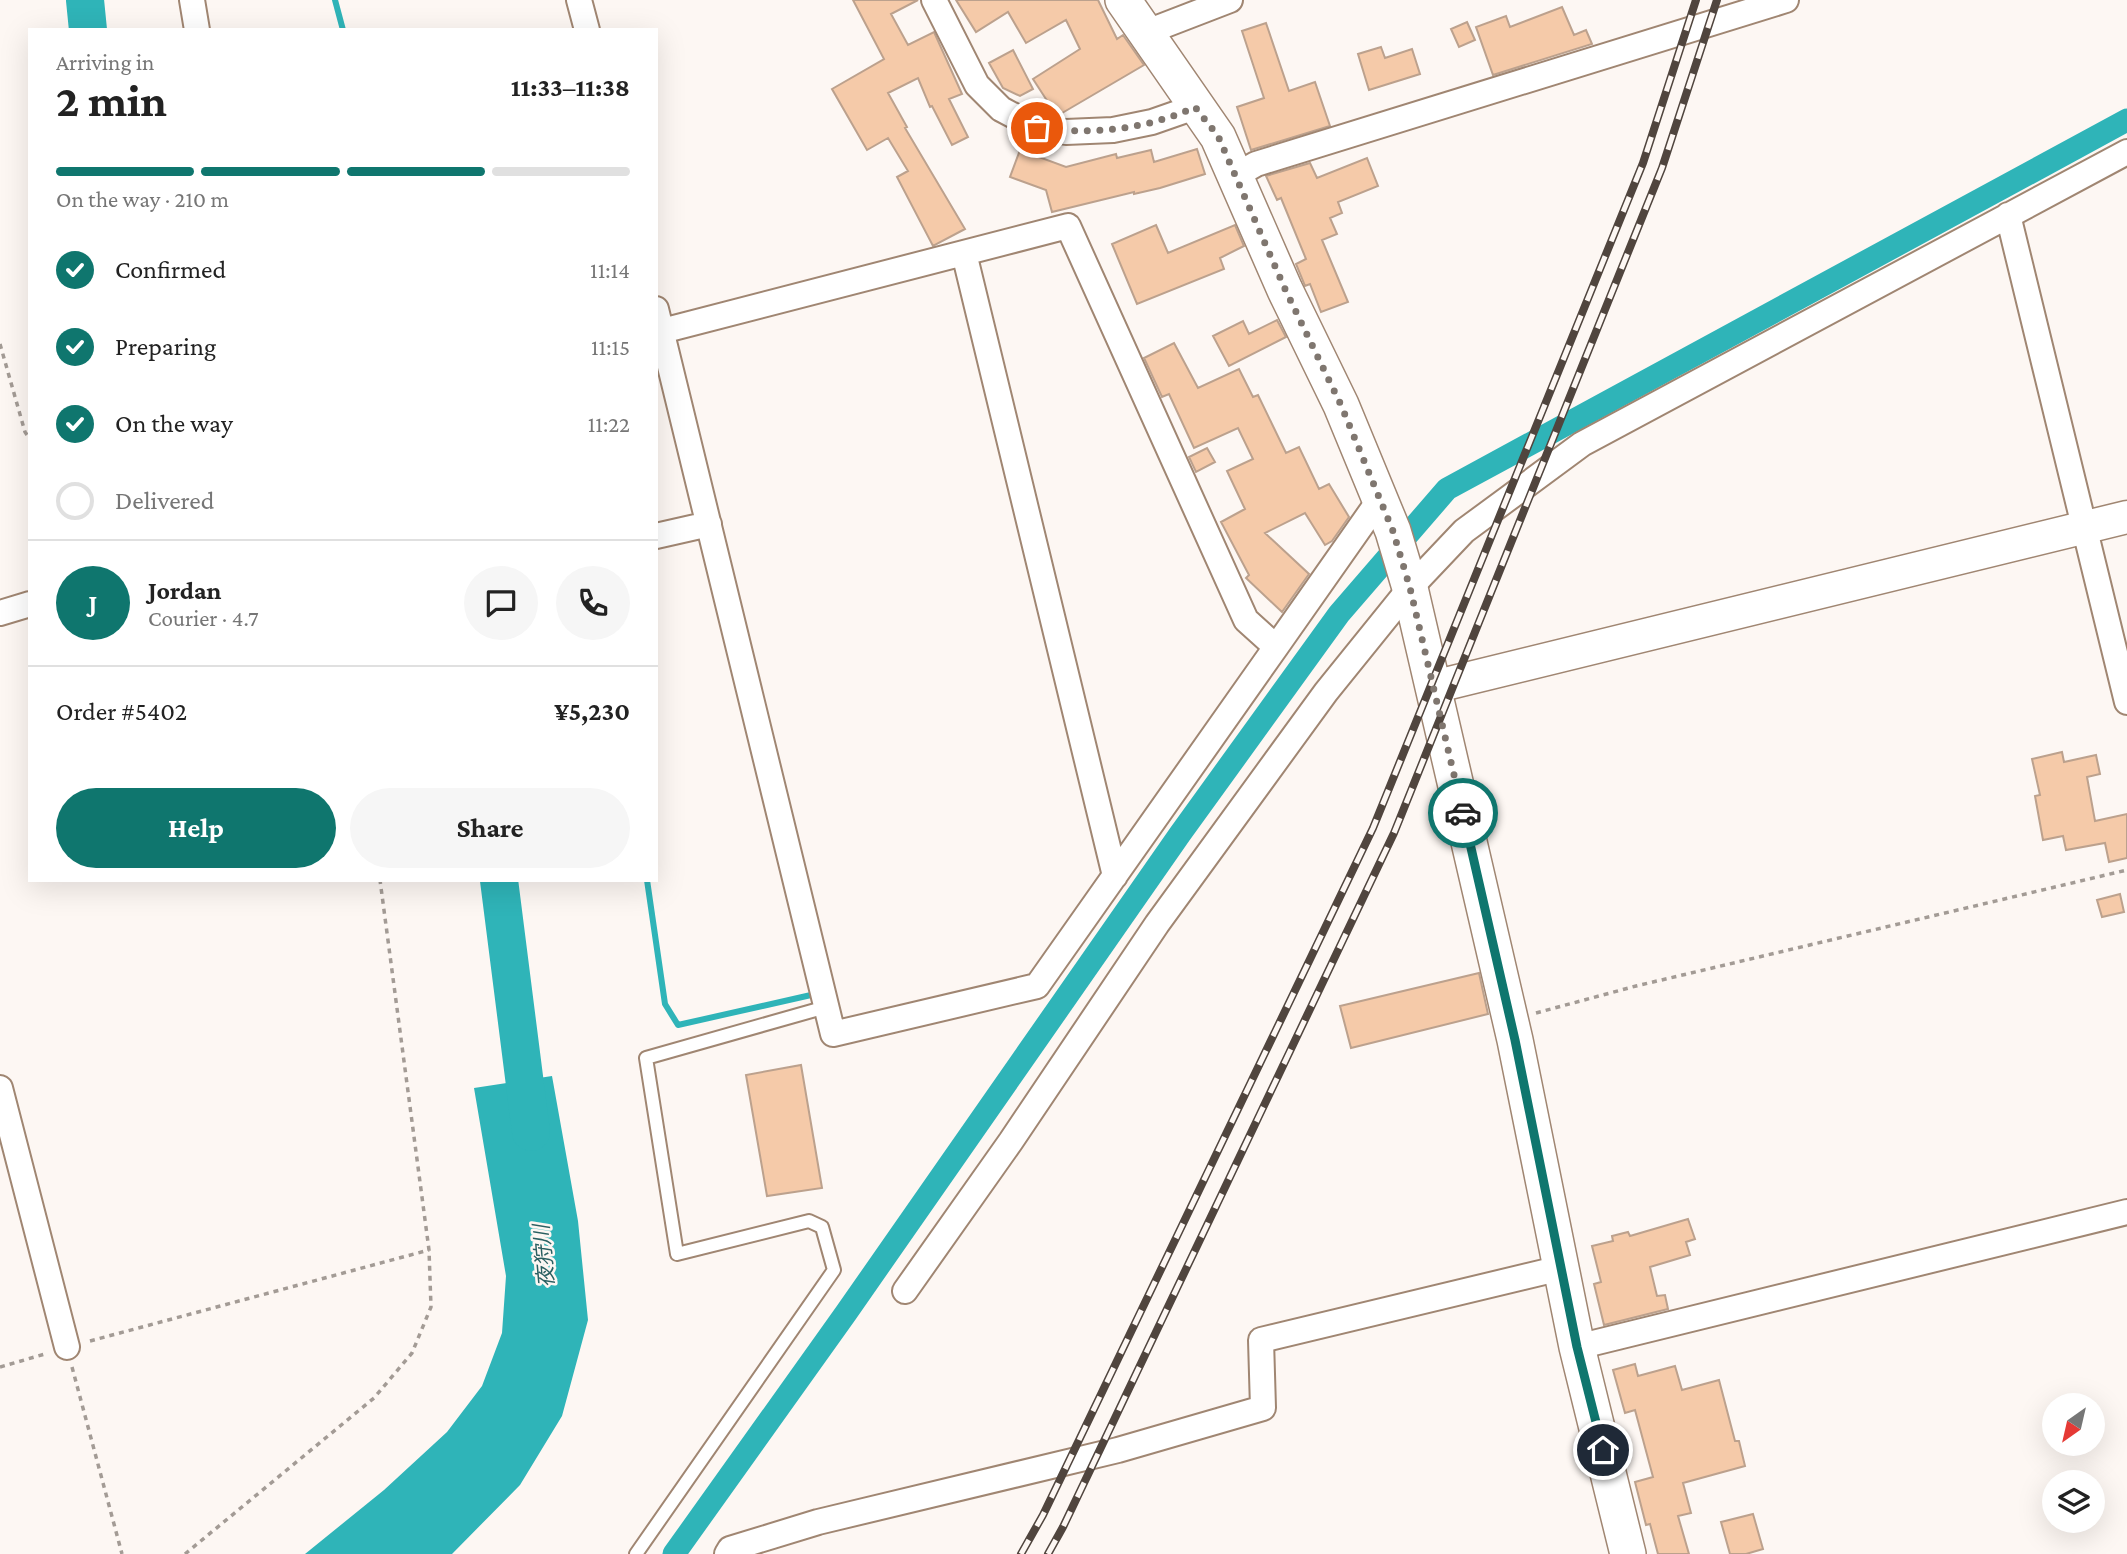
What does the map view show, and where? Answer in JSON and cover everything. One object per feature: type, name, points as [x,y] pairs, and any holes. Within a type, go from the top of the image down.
[{"type":"main road","points":[[1123,0],[1195,107],[1218,136],[1341,405],[1393,531],[1410,588],[1511,1020],[1577,1347],[1628,1554]]},
{"type":"street","points":[[192,0],[197,28]]},
{"type":"street","points":[[579,0],[586,28]]},
{"type":"street","points":[[934,0],[976,85],[1001,109],[1037,128],[1066,132],[1113,130],[1153,122],[1195,107]]},
{"type":"street","points":[[1147,32],[1230,0]]},
{"type":"street","points":[[1234,176],[1255,164],[1786,0]]},
{"type":"street","points":[[905,1291],[1011,1141],[1157,924],[1326,692],[1410,588],[1464,531],[1582,444],[2127,152]]},
{"type":"street","points":[[2008,215],[2127,702]]},
{"type":"street","points":[[1276,647],[1246,620],[1068,226],[964,253],[659,320],[833,1034],[1038,986],[1380,499]]},
{"type":"street","points":[[964,253],[1115,876]]},
{"type":"street","points":[[1433,687],[2127,517]]},
{"type":"street","points":[[658,536],[709,524]]},
{"type":"street","points":[[0,613],[28,605]]},
{"type":"street","points":[[0,1088],[67,1347]]},
{"type":"street","points":[[1577,1347],[2127,1212]]},
{"type":"street","points":[[727,1554],[730,1549],[818,1522],[1118,1450],[1263,1408],[1261,1340],[1561,1268]]},
{"type":"lane","points":[[636,1554],[834,1270],[822,1227],[809,1221],[677,1254],[646,1058],[826,1007]]},
{"type":"path","points":[[0,344],[28,436]]},
{"type":"path","points":[[1511,1020],[1636,986],[2127,870]]},
{"type":"path","points":[[185,1554],[374,1398],[412,1353],[431,1307],[429,1250],[380,882]]},
{"type":"path","points":[[0,1367],[429,1250]]},
{"type":"path","points":[[67,1347],[122,1554]]},
{"type":"water","points":[[552,1076],[578,1221],[588,1320],[562,1416],[520,1485],[452,1554],[305,1554],[384,1490],[447,1432],[482,1386],[502,1333],[506,1276],[474,1088]]},
{"type":"building","points":[[853,0],[918,0],[891,14],[908,45],[934,32],[962,94],[949,99],[968,137],[952,145],[932,106],[930,107],[918,78],[888,93],[907,127],[905,128],[965,229],[933,246],[897,177],[908,171],[888,138],[867,150],[832,89],[884,59]]},
{"type":"building","points":[[956,0],[1098,0],[1117,39],[1123,35],[1144,65],[1057,116],[1033,79],[1080,49],[1066,20],[1026,43],[1008,12],[976,32]]},
{"type":"building","points":[[1562,7],[1574,35],[1586,30],[1592,44],[1493,75],[1476,27],[1506,16],[1510,27]]},
{"type":"building","points":[[1467,22],[1475,40],[1459,47],[1451,29]]},
{"type":"building","points":[[1266,23],[1289,91],[1315,82],[1330,126],[1251,150],[1237,107],[1264,98],[1242,31]]},
{"type":"building","points":[[1381,47],[1385,58],[1412,49],[1420,74],[1369,90],[1358,54]]},
{"type":"building","points":[[1013,50],[1033,89],[1020,96],[1003,88],[989,63]]},
{"type":"building","points":[[1197,149],[1205,174],[1160,188],[1052,212],[1046,190],[1010,177],[1020,150],[1066,167],[1116,154],[1117,158],[1151,150],[1154,162]]},
{"type":"building","points":[[1367,158],[1378,186],[1338,202],[1342,213],[1330,218],[1337,234],[1322,240],[1348,302],[1321,312],[1310,284],[1305,286],[1296,264],[1306,259],[1281,198],[1277,200],[1266,176],[1310,163],[1317,178]]},
{"type":"building","points":[[1156,225],[1168,253],[1235,225],[1244,246],[1220,258],[1224,269],[1137,304],[1112,244]]},
{"type":"building","points":[[1277,320],[1286,337],[1229,366],[1213,336],[1243,321],[1249,334]]},
{"type":"building","points":[[1174,343],[1198,388],[1239,369],[1253,397],[1258,395],[1286,453],[1299,447],[1319,489],[1329,484],[1349,517],[1332,541],[1325,545],[1305,513],[1265,533],[1309,574],[1282,612],[1246,578],[1249,575],[1221,522],[1245,509],[1227,471],[1253,459],[1238,428],[1194,448],[1169,394],[1162,397],[1144,358]]},
{"type":"building","points":[[1207,448],[1215,462],[1196,472],[1189,457]]},
{"type":"building","points":[[2062,752],[2064,762],[2096,755],[2100,774],[2087,777],[2095,821],[2127,814],[2127,858],[2109,862],[2105,843],[2066,850],[2063,836],[2043,840],[2035,796],[2040,795],[2032,759]]},
{"type":"building","points":[[2120,894],[2124,912],[2102,917],[2097,900]]},
{"type":"building","points":[[1479,973],[1488,1014],[1351,1048],[1340,1006]]},
{"type":"building","points":[[801,1065],[822,1188],[767,1196],[746,1075]]},
{"type":"building","points":[[1688,1219],[1695,1239],[1686,1242],[1690,1255],[1650,1267],[1657,1296],[1665,1295],[1668,1309],[1604,1325],[1594,1284],[1601,1282],[1592,1246],[1613,1241],[1612,1236],[1628,1232],[1630,1236]]},
{"type":"building","points":[[1635,1364],[1638,1376],[1675,1366],[1682,1390],[1719,1380],[1735,1441],[1739,1441],[1745,1466],[1683,1483],[1691,1513],[1678,1516],[1689,1554],[1658,1554],[1650,1524],[1646,1525],[1635,1482],[1653,1477],[1635,1410],[1625,1413],[1613,1370]]},
{"type":"building","points":[[1753,1514],[1763,1549],[1746,1554],[1730,1554],[1721,1522]]},
{"type":"waterway","name":"夜狩川","points":[[85,0],[88,28]]},
{"type":"waterway","points":[[335,0],[342,28]]},
{"type":"waterway","points":[[674,1554],[846,1313],[1180,834],[1339,614],[1447,489],[2127,120]]},
{"type":"waterway","name":"夜狩川","points":[[499,882],[531,1132]]},
{"type":"waterway","points":[[647,882],[665,1004],[678,1025],[811,995]]},
{"type":"railway","points":[[1021,1554],[1043,1515],[1373,828],[1643,163],[1696,0]]},
{"type":"railway","points":[[1048,1554],[1394,833],[1662,168],[1717,0]]},
{"type":"way so far","points":[[1037,128],[1066,132],[1113,130],[1153,122],[1195,107],[1218,136],[1285,289],[1341,405],[1393,531],[1410,588],[1463,813]]},
{"type":"route","points":[[1463,813],[1515,1040],[1577,1347],[1603,1450]]}]
